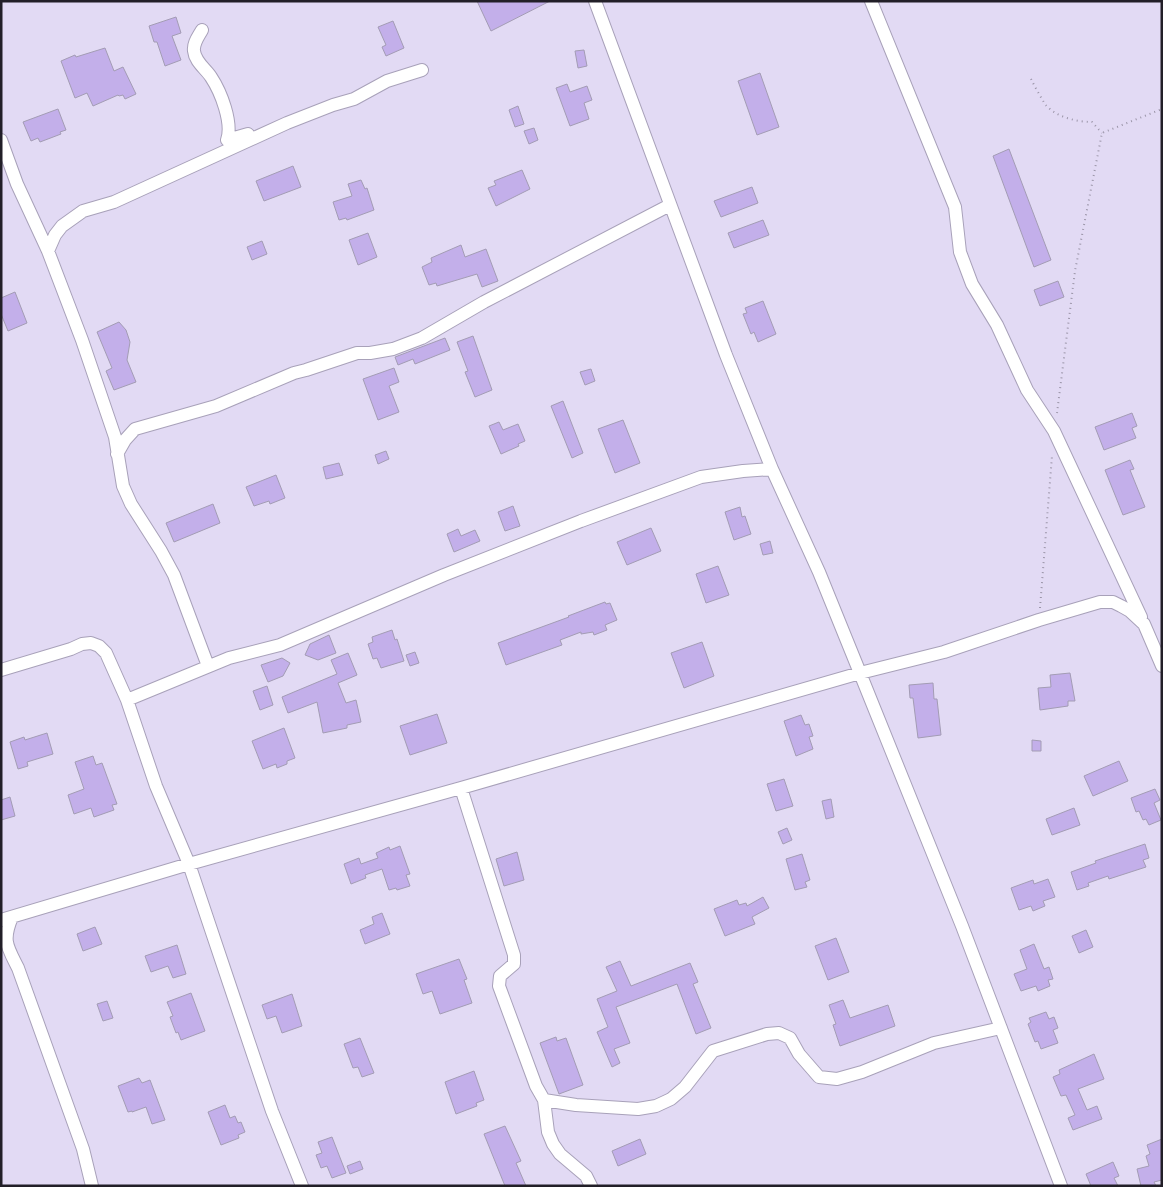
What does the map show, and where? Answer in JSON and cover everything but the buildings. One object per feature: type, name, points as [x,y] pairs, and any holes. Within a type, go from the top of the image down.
[{"type":"street","points":[[596,1],[726,355],[772,469],[819,572],[860,673],[1001,1028],[1061,1186]]},
{"type":"street","points":[[871,1],[955,207],[960,252],[972,284],[997,325],[1027,390],[1054,432],[1162,666]]},
{"type":"street","points":[[202,30],[195,42],[194,52],[197,60],[211,77],[223,104],[230,131],[227,140],[287,123]]},
{"type":"street","points":[[48,252],[55,235],[62,226],[83,210],[114,202],[287,123],[354,99],[387,81],[422,70]]},
{"type":"street","points":[[1,140],[17,184],[48,252],[82,340],[113,430],[123,486],[131,504],[174,574],[208,666]]},
{"type":"street","points":[[117,454],[125,440],[135,429],[216,406],[294,372],[306,370],[357,353],[370,353],[393,348],[422,338],[484,302],[670,205]]},
{"type":"street","points":[[127,700],[229,658],[280,645],[444,575],[581,521],[701,477],[772,469]]},
{"type":"street","points":[[92,1186],[83,1149],[18,968],[8,948],[7,919],[189,864],[462,788],[860,673],[944,652],[1100,602],[1113,602],[1130,611],[1144,624]]},
{"type":"street","points":[[1,670],[82,644],[91,643],[99,646],[106,653],[127,700],[156,786],[189,864],[272,1111],[302,1186]]},
{"type":"street","points":[[462,788],[514,955],[514,964],[500,976],[498,986],[536,1086],[544,1100],[548,1132],[553,1144],[560,1154],[586,1176],[591,1186]]},
{"type":"street","points":[[544,1100],[576,1105],[638,1109],[656,1106],[671,1099],[686,1087],[713,1051],[767,1034],[779,1033],[790,1038],[799,1054],[819,1077],[836,1079],[862,1072],[934,1043],[1001,1028]]},
{"type":"path","points":[[1031,79],[1046,106],[1066,118],[1080,122],[1092,122],[1102,133]]},
{"type":"path","points":[[1102,133],[1162,109]]},
{"type":"path","points":[[1057,413],[1076,271],[1102,133]]},
{"type":"path","points":[[1039,620],[1053,451]]}]
